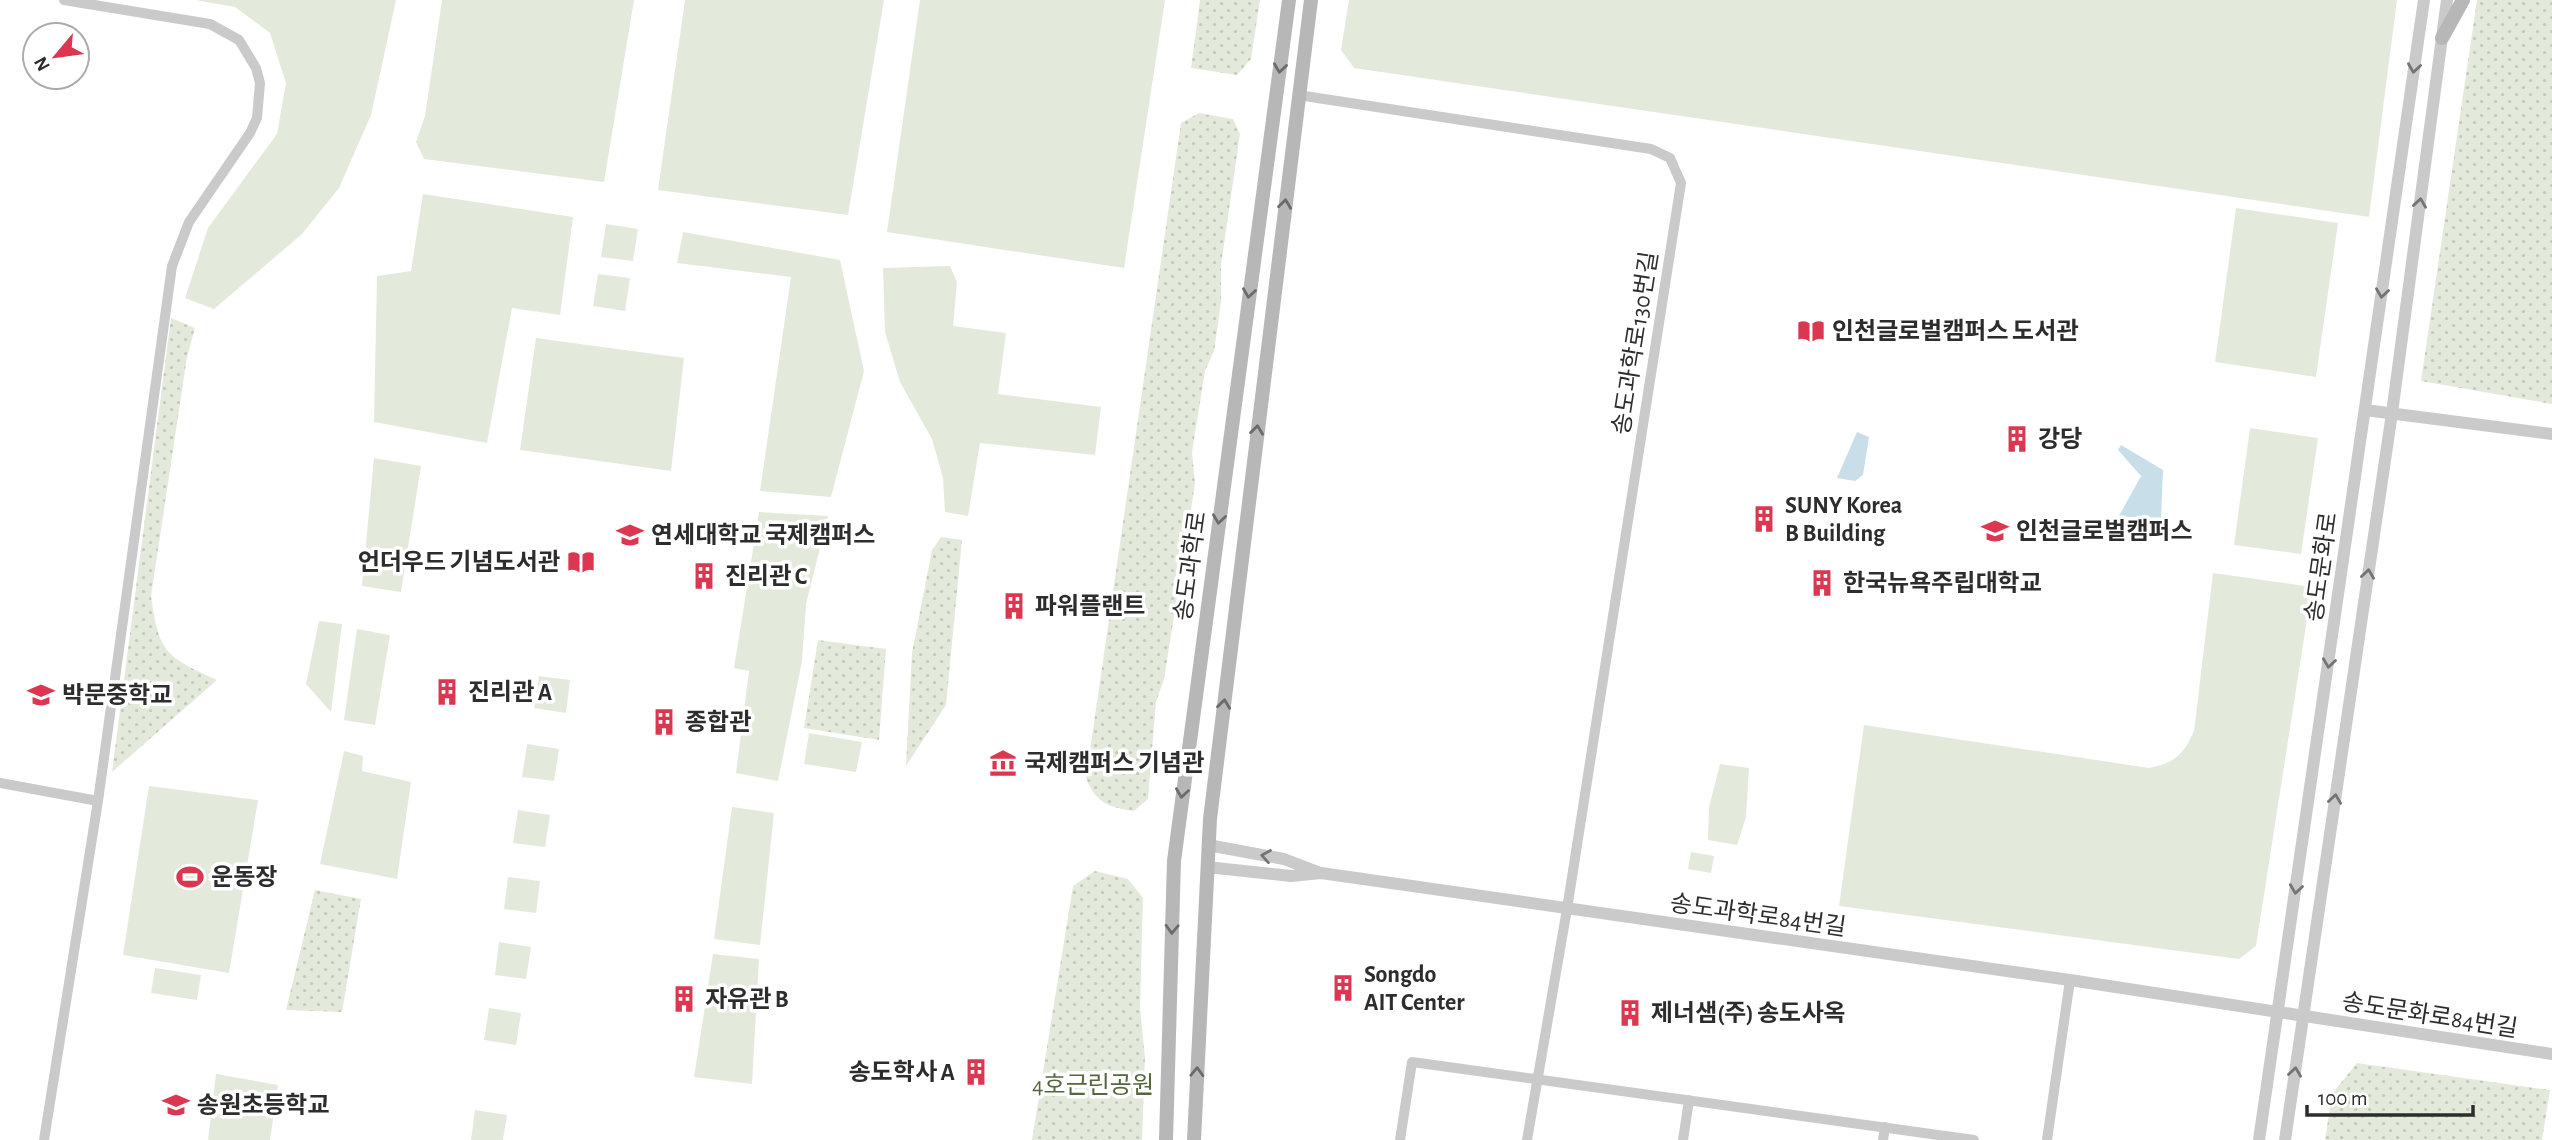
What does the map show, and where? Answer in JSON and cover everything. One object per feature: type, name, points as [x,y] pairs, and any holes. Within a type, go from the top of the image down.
[{"type":"main road","name":"송도과학로","points":[[1166,1140],[1174,861],[1289,0]]},
{"type":"main road","name":"송도과학로","points":[[1194,1140],[1208,845],[1311,0]]},
{"type":"main road","points":[[2442,38],[2463,0]]},
{"type":"street","points":[[44,1140],[98,801],[172,266],[189,222],[250,133],[257,118],[260,83],[248,53],[239,40],[211,24],[64,0]]},
{"type":"street","name":"송도문화로","points":[[2259,1140],[2424,0]]},
{"type":"street","name":"송도문화로","points":[[2285,1140],[2392,413],[2447,0]]},
{"type":"street","name":"송도과학로130번길","points":[[1298,95],[1651,149],[1670,158],[1681,183],[1567,909],[1535,1079],[1527,1140]]},
{"type":"street","points":[[2365,410],[2552,434]]},
{"type":"street","points":[[0,783],[98,801]]},
{"type":"street","points":[[1208,845],[1284,859],[1321,873]]},
{"type":"street","name":"송도과학로84번길","points":[[1207,867],[1291,876],[1321,873],[2070,980],[2303,1017]]},
{"type":"street","points":[[2047,1140],[2070,980]]},
{"type":"street","name":"송도문화로84번길","points":[[2303,1017],[2552,1054]]},
{"type":"street","points":[[1400,1140],[1412,1062],[1974,1140]]},
{"type":"street","points":[[1683,1140],[1689,1100]]},
{"type":"street","points":[[1883,1140],[1885,1127]]},
{"type":"green space","points":[[195,0],[396,0],[371,115],[339,188],[302,234],[214,309],[185,298],[208,228],[277,134],[286,83],[270,33],[235,7]]},
{"type":"green space","points":[[442,0],[634,0],[604,182],[424,159],[416,142],[425,116]]},
{"type":"green space","points":[[685,0],[884,0],[848,215],[658,190]]},
{"type":"green space","points":[[920,0],[1165,0],[1124,268],[887,232]]},
{"type":"green space","points":[[1200,0],[1260,0],[1251,59],[1237,75],[1191,68]]},
{"type":"green space","points":[[1349,0],[2397,0],[2369,217],[1354,68],[1341,50]]},
{"type":"green space","points":[[2477,0],[2552,0],[2552,404],[2421,381]]},
{"type":"green space","points":[[1199,113],[1233,119],[1240,134],[1221,265],[1221,303],[1214,351],[1205,371],[1192,452],[1195,484],[1164,679],[1156,702],[1148,799],[1134,811],[1104,802],[1094,793],[1086,778],[1181,123]]},
{"type":"green space","points":[[423,194],[573,217],[560,315],[512,308],[487,443],[374,422],[377,276],[411,271]]},
{"type":"green space","points":[[2236,208],[2338,223],[2316,377],[2215,362]]},
{"type":"green space","points":[[606,224],[638,229],[633,261],[601,257]]},
{"type":"green space","points":[[683,232],[840,260],[864,371],[831,497],[760,491],[791,277],[677,263]]},
{"type":"green space","points":[[950,266],[957,282],[953,326],[1006,333],[998,394],[1101,407],[1095,455],[980,443],[968,516],[945,512],[943,478],[932,439],[900,382],[885,332],[883,268]]},
{"type":"green space","points":[[598,274],[630,278],[625,311],[593,306]]},
{"type":"green space","points":[[171,318],[195,328],[187,357],[151,596],[157,630],[168,650],[186,665],[217,680],[112,772]]},
{"type":"green space","points":[[536,338],[684,358],[671,471],[520,450]]},
{"type":"green space","points":[[2250,428],[2318,438],[2301,554],[2234,545]]},
{"type":"green space","points":[[374,458],[421,466],[401,592],[362,586]]},
{"type":"green space","points":[[759,512],[828,516],[806,604],[802,661],[778,781],[736,773],[749,671],[734,668]]},
{"type":"green space","points":[[941,537],[962,540],[946,705],[906,766],[912,653],[932,550]]},
{"type":"green space","points":[[2213,573],[2312,587],[2256,946],[2239,959],[1839,906],[1864,725],[2149,768],[2166,763],[2178,756],[2194,731]]},
{"type":"green space","points":[[319,621],[342,624],[331,712],[306,684]]},
{"type":"green space","points":[[357,629],[390,635],[375,725],[344,720]]},
{"type":"green space","points":[[818,640],[886,649],[879,740],[804,728]]},
{"type":"green space","points":[[539,676],[570,680],[566,713],[534,708]]},
{"type":"green space","points":[[809,733],[862,742],[856,772],[804,764]]},
{"type":"green space","points":[[527,744],[559,749],[554,781],[522,777]]},
{"type":"green space","points":[[344,751],[363,756],[362,771],[411,782],[397,879],[320,864]]},
{"type":"green space","points":[[1720,764],[1749,768],[1746,817],[1737,845],[1708,840],[1709,807]]},
{"type":"green space","name":"운동장","points":[[149,786],[258,800],[229,973],[123,955]]},
{"type":"green space","points":[[732,807],[774,813],[760,945],[714,939]]},
{"type":"green space","points":[[518,810],[550,815],[545,847],[513,843]]},
{"type":"green space","points":[[1691,852],[1714,856],[1711,873],[1688,869]]},
{"type":"green space","name":"4호근린공원","points":[[1095,871],[1128,879],[1143,898],[1140,1008],[1145,1058],[1142,1140],[1032,1140],[1073,886]]},
{"type":"green space","points":[[508,877],[540,881],[536,913],[504,909]]},
{"type":"green space","points":[[315,890],[361,899],[342,1012],[286,1010]]},
{"type":"green space","points":[[499,942],[531,947],[526,979],[495,975]]},
{"type":"green space","points":[[713,954],[759,959],[752,1084],[694,1077]]},
{"type":"green space","points":[[155,968],[201,975],[197,1000],[151,993]]},
{"type":"green space","points":[[489,1008],[521,1013],[516,1045],[484,1040]]},
{"type":"green space","points":[[2357,1063],[2550,1090],[2542,1140],[2325,1140],[2332,1094]]},
{"type":"green space","points":[[216,1074],[278,1085],[270,1140],[208,1140]]},
{"type":"green space","points":[[475,1110],[507,1115],[503,1140],[471,1140]]},
{"type":"water","points":[[1857,432],[1869,437],[1863,475],[1855,481],[1837,478]]},
{"type":"water","points":[[2121,445],[2163,470],[2161,520],[2119,516],[2141,476],[2118,450]]},
{"type":"place","name":"인천글로벌캠퍼스 도서관","points":[[1811,331]]},
{"type":"place","name":"강당","points":[[2017,439]]},
{"type":"place","name":"SUNY Korea B Building","points":[[1764,519]]},
{"type":"place","name":"인천글로벌캠퍼스","points":[[1995,531]]},
{"type":"place","name":"연세대학교 국제캠퍼스","points":[[630,535]]},
{"type":"place","name":"언더우드 기념도서관","points":[[581,562]]},
{"type":"place","name":"진리관 C","points":[[704,576]]},
{"type":"place","name":"한국뉴욕주립대학교","points":[[1822,583]]},
{"type":"place","name":"파워플랜트","points":[[1014,606]]},
{"type":"place","name":"진리관 A","points":[[447,692]]},
{"type":"place","name":"박문중학교","points":[[41,695]]},
{"type":"place","name":"종합관","points":[[664,722]]},
{"type":"place","name":"국제캠퍼스 기념관","points":[[1003,763]]},
{"type":"place","name":"운동장","points":[[190,877]]},
{"type":"place","name":"Songdo AIT Center","points":[[1343,988]]},
{"type":"place","name":"자유관 B","points":[[684,999]]},
{"type":"place","name":"제너샘(주) 송도사옥","points":[[1630,1013]]},
{"type":"place","name":"송도학사 A","points":[[976,1072]]},
{"type":"place","name":"송원초등학교","points":[[176,1105]]}]
